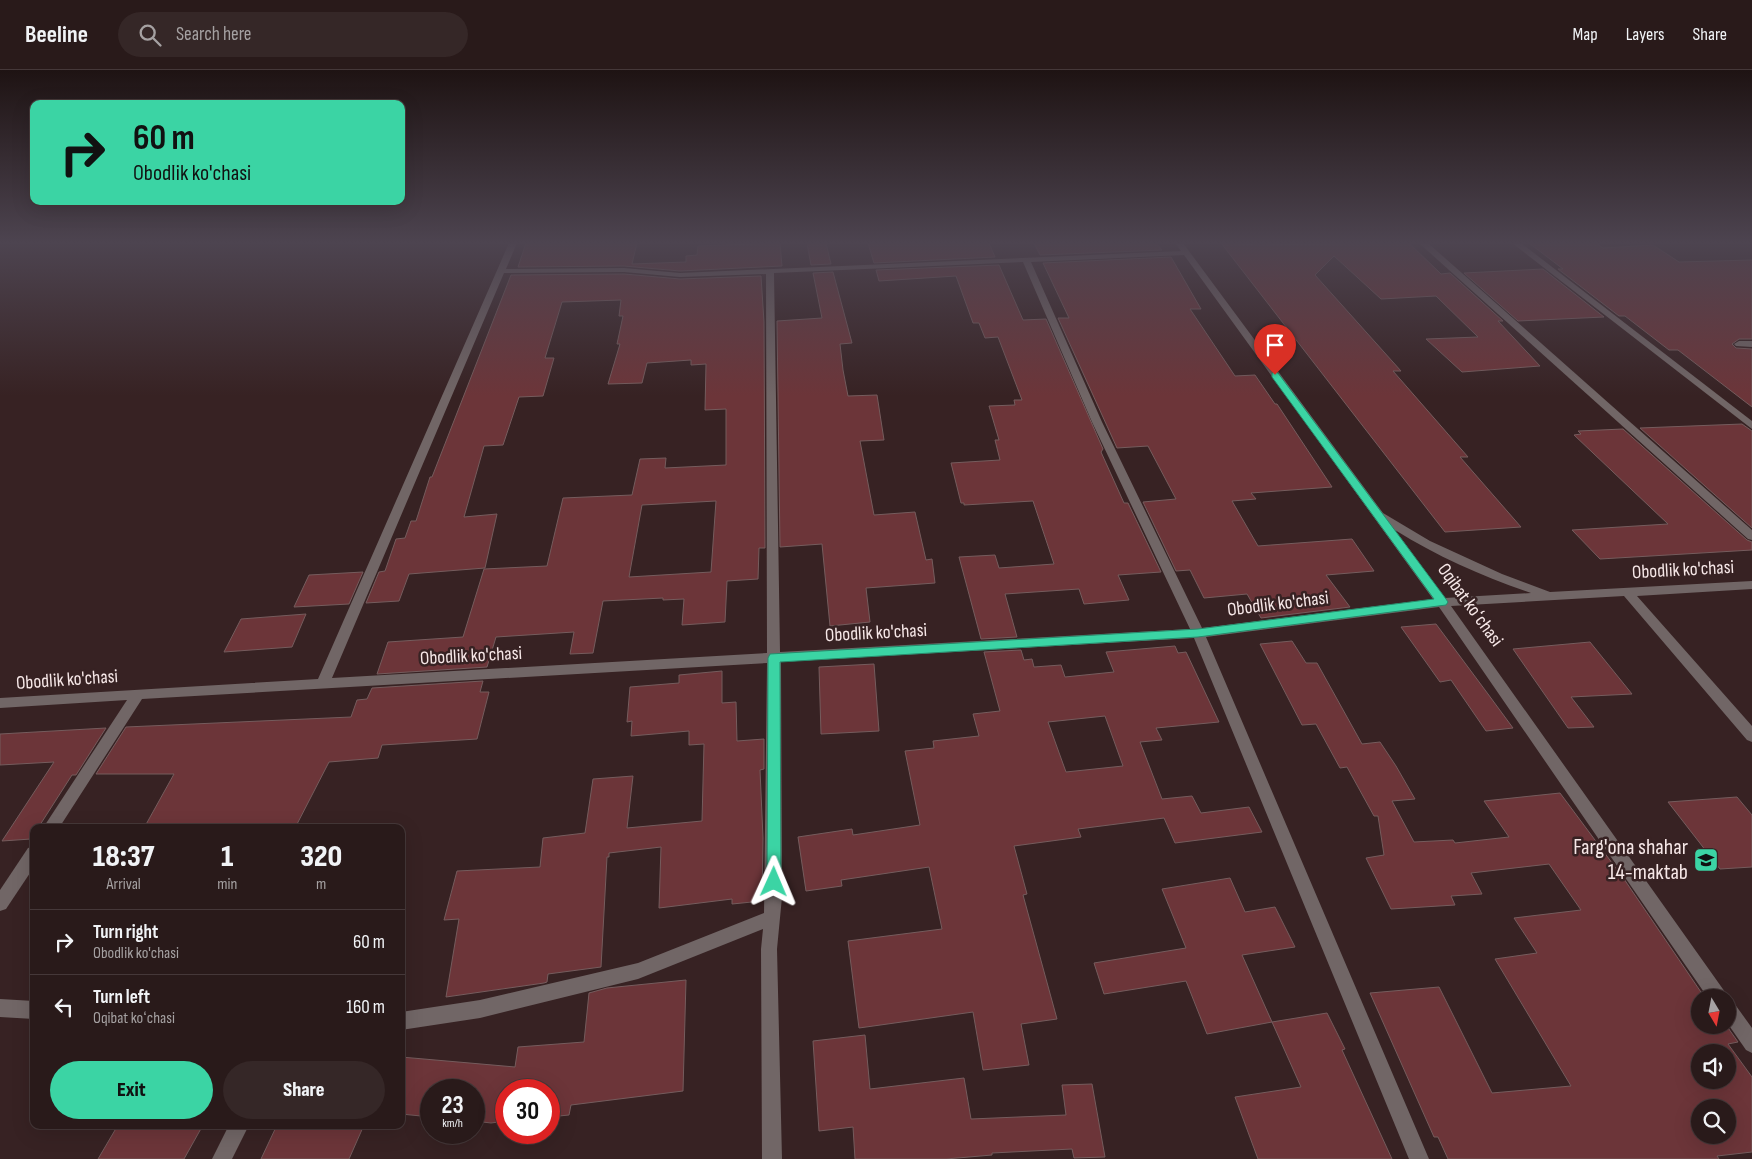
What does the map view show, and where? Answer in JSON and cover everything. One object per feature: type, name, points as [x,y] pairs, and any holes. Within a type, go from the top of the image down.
[{"type":"street","points":[[323,683],[491,294]]},
{"type":"street","points":[[770,294],[774,658],[774,897],[769,949],[772,1159]]},
{"type":"street","points":[[1041,294],[1097,422],[1198,633],[1419,1159]]},
{"type":"street","name":"Oqibat koʻchasi","points":[[1216,294],[1442,602],[1713,989]]},
{"type":"street","points":[[1480,294],[1752,536]]},
{"type":"street","points":[[1582,294],[1752,426]]},
{"type":"street","points":[[1739,344],[1752,344]]},
{"type":"street","points":[[1376,512],[1426,544],[1498,577],[1552,596]]},
{"type":"street","name":"Obodlik ko'chasi","points":[[0,703],[1198,633],[1442,602],[1752,585]]},
{"type":"street","points":[[1627,592],[1752,736]]},
{"type":"street","points":[[53,824],[138,694]]},
{"type":"street","points":[[0,904],[30,859]]},
{"type":"street","points":[[405,1020],[480,1009],[638,971],[771,918]]},
{"type":"street","points":[[0,1008],[30,1010]]},
{"type":"street","points":[[1736,1021],[1752,1044]]},
{"type":"street","points":[[222,1159],[237,1129]]},
{"type":"building","points":[[504,294],[762,294],[764,322],[765,548],[759,548],[758,579],[727,581],[725,622],[682,625],[684,599],[663,600],[663,598],[603,601],[593,653],[570,654],[574,632],[496,637],[487,667],[377,674],[388,642],[463,637],[484,569],[547,566],[563,498],[632,495],[640,459],[666,458],[665,468],[726,465],[726,409],[705,410],[706,364],[691,365],[691,360],[647,363],[642,383],[608,384],[620,344],[617,344],[623,316],[619,316],[621,300],[562,302],[545,358],[554,358],[543,396],[519,397],[503,445],[484,446],[464,517],[497,514],[485,568],[409,574],[399,601],[366,603],[379,572],[385,571],[396,539],[405,538],[411,521],[416,521],[430,477],[432,477]],"holes":[[[716,501],[711,572],[629,577],[642,505]]]},
{"type":"building","points":[[817,294],[839,294],[852,343],[840,344],[848,396],[877,395],[884,440],[860,441],[874,515],[915,512],[926,560],[932,559],[935,583],[866,588],[870,622],[830,626],[822,544],[780,547],[777,321],[822,318]]},
{"type":"building","points":[[962,294],[1012,294],[1023,320],[1046,319],[1103,449],[1101,452],[1124,503],[1128,503],[1161,572],[1118,575],[1129,600],[1084,604],[1079,589],[1005,594],[1017,637],[981,639],[959,557],[995,555],[999,568],[1054,564],[1033,501],[964,505],[964,503],[961,503],[951,463],[1000,460],[995,440],[999,440],[989,406],[1015,405],[1014,400],[1022,400],[998,337],[985,338],[979,323],[973,323]]},
{"type":"building","points":[[1058,294],[1192,294],[1201,309],[1190,309],[1235,376],[1255,375],[1275,404],[1277,404],[1332,487],[1251,493],[1256,499],[1232,501],[1258,546],[1352,539],[1374,571],[1326,575],[1350,607],[1261,618],[1247,594],[1204,598],[1190,570],[1176,571],[1143,502],[1176,499],[1148,446],[1117,448],[1058,318],[1069,318]]},
{"type":"building","points":[[1260,294],[1332,294],[1401,371],[1393,371],[1468,457],[1460,457],[1521,527],[1445,532]]},
{"type":"building","points":[[1375,294],[1473,294],[1503,321],[1498,321],[1540,366],[1462,372],[1426,339],[1478,337],[1436,296],[1381,299]]},
{"type":"building","points":[[1487,294],[1575,294],[1604,317],[1518,321]]},
{"type":"building","points":[[1590,294],[1752,294],[1752,339],[1739,339],[1732,344],[1736,348],[1752,349],[1752,407],[1678,350],[1669,350],[1625,316],[1619,316]]},
{"type":"building","points":[[1742,424],[1752,431],[1752,528],[1640,428]]},
{"type":"building","points":[[1623,429],[1747,540],[1752,542],[1752,550],[1600,559],[1572,530],[1668,524],[1574,435],[1581,434],[1578,431]]},
{"type":"building","points":[[363,572],[349,604],[294,607],[309,575]]},
{"type":"building","points":[[306,614],[292,647],[224,652],[241,619]]},
{"type":"building","points":[[1436,624],[1513,728],[1486,731],[1451,680],[1440,682],[1401,627]]},
{"type":"building","points":[[1292,641],[1306,663],[1317,663],[1362,744],[1380,742],[1415,799],[1392,801],[1414,842],[1453,840],[1455,843],[1509,837],[1484,801],[1560,793],[1624,879],[1699,989],[1691,989],[1691,1034],[1732,1034],[1738,1042],[1728,1044],[1691,1044],[1691,1089],[1736,1089],[1736,1055],[1752,1077],[1752,1152],[1717,1156],[1719,1159],[1448,1159],[1438,1137],[1434,1137],[1370,993],[1439,987],[1492,1093],[1571,1086],[1495,959],[1537,953],[1514,918],[1581,910],[1549,864],[1471,873],[1482,894],[1451,896],[1455,905],[1391,909],[1366,858],[1384,855],[1378,816],[1374,816],[1347,767],[1340,768],[1316,724],[1302,725],[1260,644]]},
{"type":"building","points":[[1590,642],[1632,694],[1571,697],[1594,727],[1568,728],[1513,649]]},
{"type":"building","points":[[1175,646],[1178,653],[1186,652],[1219,722],[1156,728],[1162,740],[1140,742],[1162,799],[1192,796],[1201,813],[1249,807],[1262,832],[1175,843],[1164,818],[1078,829],[1081,837],[1014,846],[1027,894],[1023,895],[1057,1019],[1021,1024],[1029,1065],[983,1070],[973,1012],[859,1028],[848,941],[942,929],[929,867],[841,880],[842,886],[806,891],[798,837],[852,829],[853,835],[920,825],[905,751],[934,748],[933,741],[979,736],[973,714],[1000,711],[984,652],[1021,650],[1024,660],[1032,659],[1034,667],[1061,665],[1065,677],[1114,672],[1106,652]],"holes":[[[1105,716],[1123,766],[1066,772],[1048,722]]]},
{"type":"building","points":[[874,664],[879,731],[821,734],[819,667]]},
{"type":"building","points":[[722,671],[722,703],[736,702],[737,741],[764,739],[764,769],[760,770],[763,838],[762,901],[732,904],[732,899],[659,908],[661,847],[609,853],[609,857],[607,857],[601,967],[548,974],[547,982],[544,983],[446,997],[459,919],[444,920],[457,871],[540,867],[543,838],[585,833],[593,779],[633,776],[627,828],[702,821],[704,744],[689,745],[689,731],[631,736],[632,721],[627,722],[630,687],[679,683],[679,675]]},
{"type":"building","points":[[483,681],[480,692],[489,692],[477,739],[382,745],[378,758],[329,762],[297,824],[146,824],[174,774],[96,774],[126,727],[351,717],[357,700],[367,699],[372,688]]},
{"type":"building","points":[[106,728],[76,775],[72,775],[41,824],[30,824],[30,839],[2,841],[54,762],[0,765],[0,734]]},
{"type":"building","points":[[1737,797],[1752,815],[1752,867],[1720,869],[1668,802]]},
{"type":"building","points":[[1230,878],[1245,912],[1275,907],[1295,947],[1242,955],[1272,1022],[1207,1034],[1186,981],[1104,994],[1094,963],[1186,948],[1162,889]]},
{"type":"building","points":[[686,980],[683,1091],[571,1105],[569,1115],[560,1116],[560,1079],[495,1079],[495,1122],[491,1123],[485,1122],[485,1079],[420,1079],[420,1116],[405,1114],[405,1057],[515,1067],[518,1047],[584,1042],[589,993],[607,988]]},
{"type":"building","points":[[1327,1013],[1345,1049],[1342,1050],[1392,1159],[1258,1159],[1235,1097],[1301,1087],[1272,1022]]},
{"type":"building","points":[[865,1035],[870,1089],[964,1078],[971,1119],[1066,1115],[1062,1085],[1092,1084],[1105,1157],[1074,1158],[1072,1149],[992,1153],[992,1155],[946,1159],[855,1159],[853,1127],[819,1131],[813,1041]]},
{"type":"building","points":[[116,1129],[201,1129],[184,1159],[98,1159]]},
{"type":"building","points":[[275,1129],[362,1129],[349,1159],[261,1159]]},
{"type":"place","name":"Farg'ona shahar 14-maktab","points":[[1706,860]]},
{"type":"route","points":[[774,882],[774,658],[1198,633],[1442,602],[1275,375]]}]
